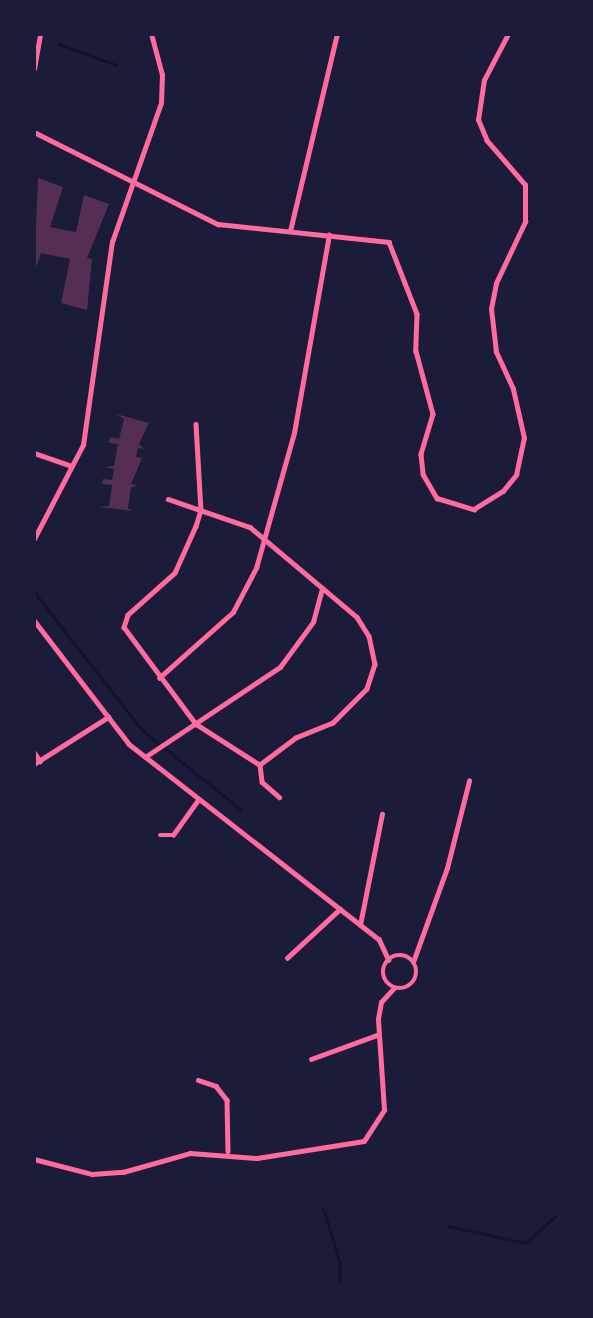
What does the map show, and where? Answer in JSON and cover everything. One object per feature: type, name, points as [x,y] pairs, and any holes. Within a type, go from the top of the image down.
[{"type":"street","points":[[34,69],[40,34]]},
{"type":"street","points":[[34,539],[72,466],[94,397],[100,306],[130,184],[161,103],[162,75],[151,34]]},
{"type":"street","points":[[291,231],[337,34]]},
{"type":"street","points":[[34,132],[130,184],[218,224],[329,235],[378,237],[395,252],[417,314],[416,351],[433,414],[421,454],[423,474],[437,498],[474,508],[503,491],[522,460],[524,438],[513,389],[496,352],[491,309],[496,283],[525,222],[527,200],[518,172],[487,141],[478,120],[484,80],[508,34]]},
{"type":"street","points":[[159,678],[233,612],[265,538],[294,433],[329,235]]},
{"type":"street","points":[[196,424],[201,510],[181,565],[125,621],[125,633],[195,724],[260,765]]},
{"type":"street","points":[[34,453],[72,466]]},
{"type":"street","points":[[168,499],[237,520],[265,538],[357,617],[369,636],[375,664],[367,689],[333,723],[297,738],[260,765]]},
{"type":"street","points":[[145,757],[280,667],[313,622],[322,588]]},
{"type":"street","points":[[34,620],[108,717],[145,757],[379,939],[389,960],[384,975],[394,988]]},
{"type":"street","points":[[34,764],[108,717]]},
{"type":"street","points":[[34,752],[40,761]]},
{"type":"street","points":[[260,765],[262,782],[279,797]]},
{"type":"street","points":[[34,1159],[92,1174],[123,1172],[190,1153],[228,1151],[257,1158],[364,1141],[384,1110],[377,1035],[381,1002],[394,988],[415,980],[413,962],[447,868],[469,781]]},
{"type":"street","points":[[160,835],[172,835],[198,800]]},
{"type":"street","points":[[360,925],[382,814]]},
{"type":"street","points":[[287,958],[340,909]]},
{"type":"street","points":[[389,960],[404,956],[413,962]]},
{"type":"street","points":[[311,1059],[377,1035]]},
{"type":"street","points":[[198,1080],[216,1086],[226,1100],[228,1151]]},
{"type":"building","points":[[38,178],[63,187],[50,227],[76,232],[84,195],[109,204],[87,258],[92,259],[87,310],[61,303],[70,259],[41,253],[34,273]]},
{"type":"building","points":[[116,414],[149,423],[139,444],[144,449],[138,448],[136,457],[142,458],[131,484],[137,485],[131,488],[128,508],[133,511],[99,507],[109,506],[112,485],[102,484],[103,479],[112,480],[114,469],[105,467],[114,466],[118,444],[109,443],[110,437],[119,439],[124,419]]},
{"type":"waterway","points":[[59,44],[116,65]]},
{"type":"waterway","points":[[34,592],[142,730],[240,809]]},
{"type":"waterway","points":[[323,1208],[340,1263],[339,1284]]},
{"type":"waterway","points":[[448,1226],[525,1243],[558,1214]]}]
